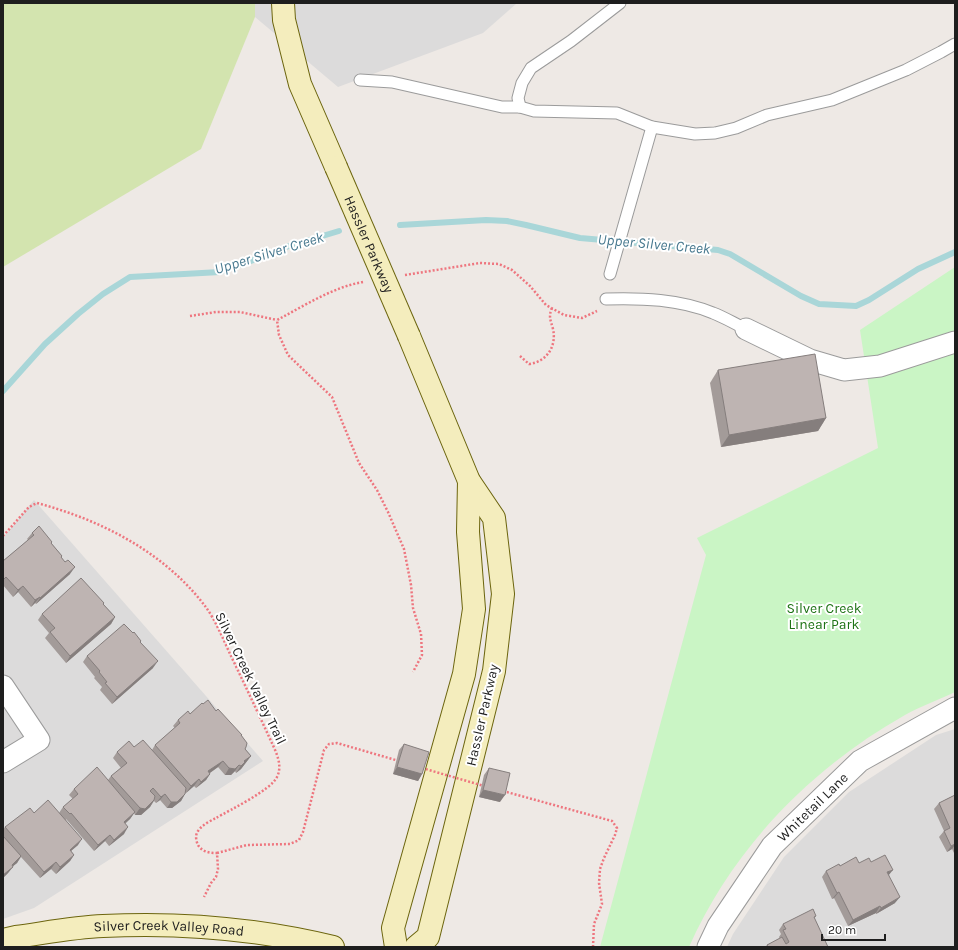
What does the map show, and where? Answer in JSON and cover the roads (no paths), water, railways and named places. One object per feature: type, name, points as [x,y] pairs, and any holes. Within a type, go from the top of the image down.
[{"type":"street","name":"Hassler Parkway","points":[[283,3],[284,20],[300,84],[409,336],[469,482],[494,518],[503,594],[494,671],[428,937],[416,947]]},
{"type":"street","points":[[746,329],[810,360],[844,370],[880,366],[955,342]]},
{"type":"street","name":"Hassler Parkway","points":[[396,947],[393,928],[464,674],[474,610],[468,532],[469,482]]},
{"type":"street","points":[[3,686],[39,740],[3,762]]},
{"type":"street","name":"Whitetail Lane","points":[[708,947],[718,926],[772,846],[777,841],[860,761],[955,708]]},
{"type":"street","name":"Silver Creek Valley Road","points":[[3,940],[103,926],[193,926],[293,938],[333,947]]},
{"type":"lane","points":[[520,107],[518,98],[522,83],[532,68],[571,41],[620,3]]},
{"type":"lane","points":[[360,80],[392,82],[502,107],[520,107],[534,111],[617,113],[652,128],[695,134],[715,133],[736,128],[767,115],[832,100],[906,70],[955,44]]},
{"type":"lane","points":[[610,274],[630,200],[652,128]]},
{"type":"lane","points":[[606,299],[638,298],[675,302],[713,313],[746,329]]},
{"type":"waterway","name":"Upper Silver Creek","points":[[400,225],[486,220],[507,221],[580,238],[718,250],[730,254],[801,296],[819,304],[856,306],[869,300],[918,269],[955,252]]},
{"type":"waterway","name":"Upper Silver Creek","points":[[3,391],[45,344],[78,314],[103,294],[130,277],[220,272],[286,247],[339,231]]},
{"type":"park label","name":"Silver Creek Linear Park","points":[[824,616]]}]
